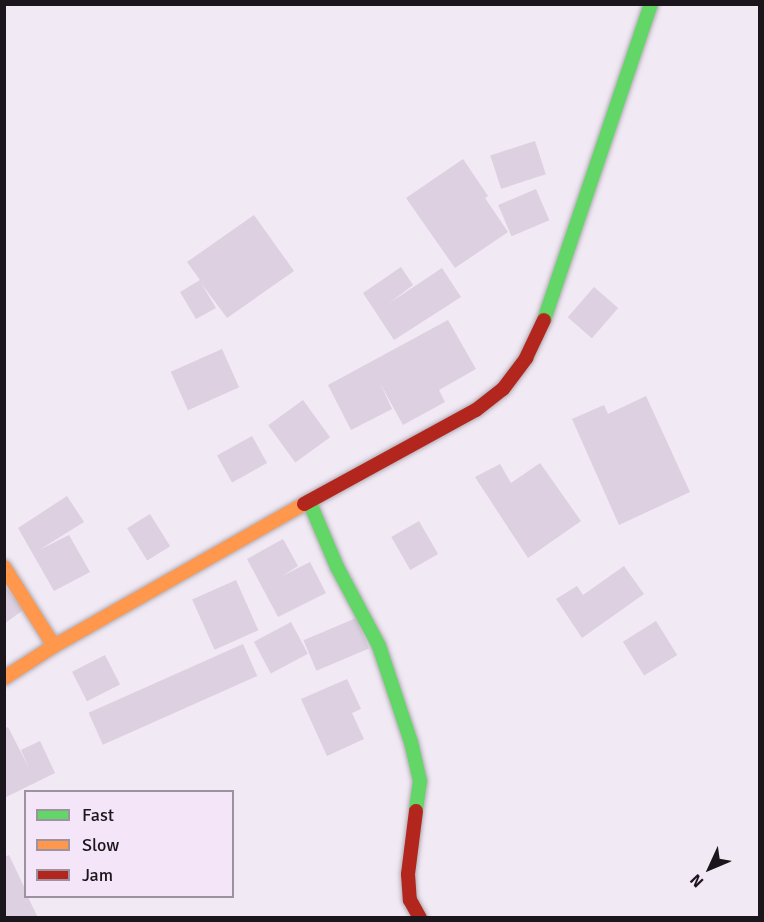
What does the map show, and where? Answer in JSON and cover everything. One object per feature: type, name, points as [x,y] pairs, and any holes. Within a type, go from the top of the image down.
[{"type":"street","points":[[4,678],[54,646],[309,501],[476,410],[503,389],[526,357],[546,316],[651,4]]},
{"type":"street","points":[[309,501],[337,567],[379,646],[411,742],[420,781],[408,874],[411,900],[420,918]]},
{"type":"street","points":[[4,567],[54,646]]},
{"type":"building","points":[[535,141],[546,174],[501,189],[490,156]]},
{"type":"building","points":[[463,159],[488,196],[485,198],[508,232],[455,268],[406,198]]},
{"type":"building","points":[[536,189],[549,220],[512,236],[498,205]]},
{"type":"building","points":[[254,215],[294,271],[227,318],[201,283],[216,308],[196,319],[180,292],[200,280],[187,262]]},
{"type":"building","points":[[401,267],[413,285],[388,304],[442,268],[461,297],[394,340],[363,293]]},
{"type":"building","points":[[594,287],[618,308],[592,338],[568,317]]},
{"type":"building","points":[[448,320],[476,369],[439,390],[445,402],[403,425],[380,383],[392,409],[351,430],[328,385]]},
{"type":"building","points":[[222,349],[239,387],[188,410],[171,372]]},
{"type":"building","points":[[646,396],[690,492],[619,525],[572,419],[604,405],[608,414]]},
{"type":"building","points":[[303,400],[330,437],[295,462],[268,425]]},
{"type":"building","points":[[252,436],[267,463],[232,483],[217,455]]},
{"type":"building","points":[[540,463],[581,521],[528,558],[475,477],[500,464],[511,483]]},
{"type":"building","points":[[67,496],[84,522],[39,550],[69,535],[90,572],[54,591],[18,528]]},
{"type":"building","points":[[150,514],[170,546],[147,561],[127,528]]},
{"type":"building","points":[[419,521],[438,554],[410,570],[391,537]]},
{"type":"building","points":[[283,539],[298,566],[282,576],[310,562],[326,593],[278,617],[247,559]]},
{"type":"building","points":[[624,566],[644,594],[582,638],[556,599],[577,586],[583,595]]},
{"type":"building","points":[[236,580],[258,630],[215,650],[192,600]]},
{"type":"building","points":[[4,585],[23,610],[4,624]]},
{"type":"building","points":[[356,618],[369,648],[316,671],[304,640]]},
{"type":"building","points":[[656,621],[677,655],[644,676],[623,642]]},
{"type":"building","points":[[291,622],[308,654],[271,674],[254,642]]},
{"type":"building","points":[[243,644],[257,676],[103,745],[89,713]]},
{"type":"building","points":[[105,655],[120,684],[87,701],[72,672]]},
{"type":"building","points":[[347,679],[361,709],[352,713],[364,739],[327,756],[301,699]]},
{"type":"building","points":[[8,727],[29,768],[21,750],[40,741],[55,773],[4,798],[4,729]]},
{"type":"building","points":[[9,855],[24,887],[24,898],[28,898],[38,918],[4,918],[4,857]]},
{"type":"traffic: fast","points":[[544,320],[651,4]]},
{"type":"traffic: fast","points":[[309,501],[337,567],[379,646],[411,742],[420,781],[416,811]]},
{"type":"traffic: slow","points":[[4,678],[54,646],[304,504]]},
{"type":"traffic: slow","points":[[4,567],[54,646]]},
{"type":"traffic: jam","points":[[304,504],[476,410],[503,389],[526,358],[544,320]]},
{"type":"traffic: jam","points":[[416,811],[408,874],[410,900],[420,918]]}]
